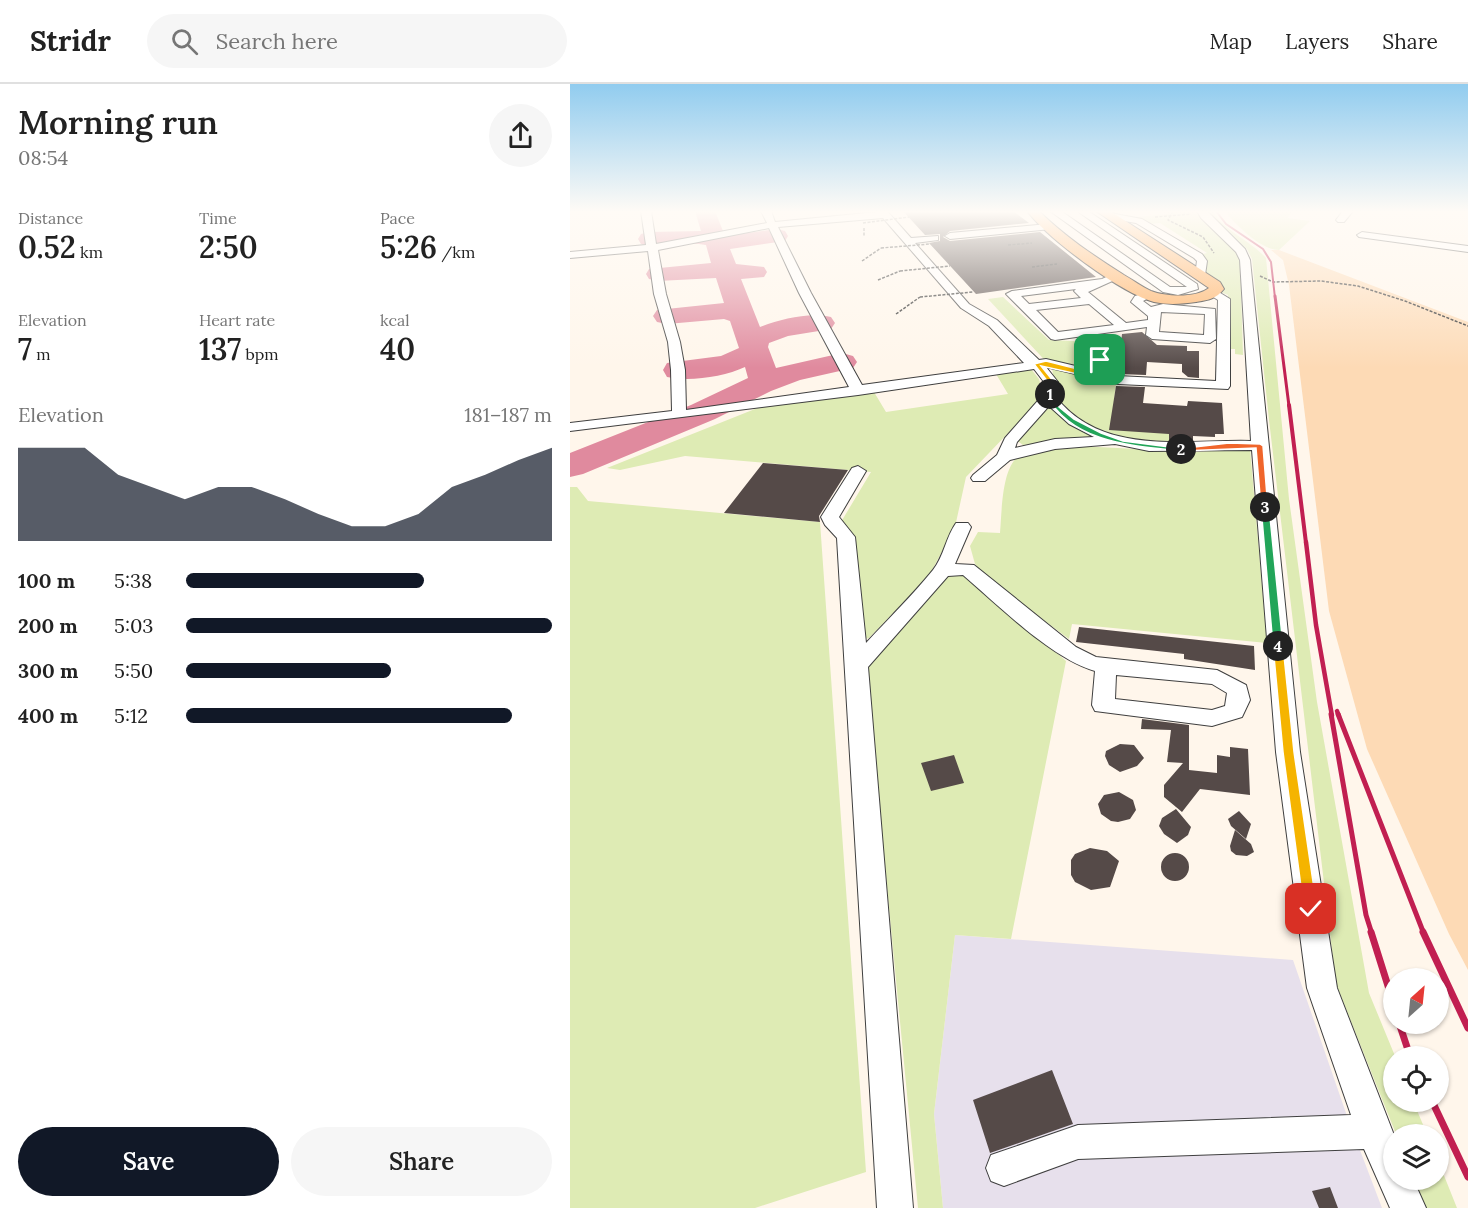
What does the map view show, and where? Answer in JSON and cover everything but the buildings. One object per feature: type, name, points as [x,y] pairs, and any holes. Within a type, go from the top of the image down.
[{"type":"main road","points":[[1098,263],[1156,304],[1198,298],[1213,294],[1218,289],[1187,263]]},
{"type":"street","points":[[656,263],[660,294],[674,342],[678,370],[679,415]]},
{"type":"street","points":[[791,263],[858,391]]},
{"type":"street","points":[[927,263],[964,306],[993,323],[1051,382],[1049,397],[1010,441],[1004,457]]},
{"type":"street","points":[[1117,263],[1156,304]]},
{"type":"street","points":[[1023,305],[1055,336],[1124,327],[1156,304],[1167,290],[1188,291],[1193,286],[1160,263]]},
{"type":"street","points":[[1245,263],[1288,752],[1322,988],[1383,1152]]},
{"type":"street","points":[[1023,305],[1063,296],[1055,288],[1119,279]]},
{"type":"street","points":[[1119,279],[1115,286],[1080,291],[1124,327]]},
{"type":"street","points":[[570,427],[858,391],[1029,366],[1034,363],[1046,363],[1118,380],[1223,386],[1224,299],[1213,294]]},
{"type":"street","points":[[1023,305],[1091,300]]},
{"type":"street","points":[[1091,375],[1100,360]]},
{"type":"street","points":[[1049,397],[1056,408],[1072,420],[1098,434],[1122,443]]},
{"type":"street","points":[[979,478],[1004,457],[1024,449],[1055,444],[1122,443],[1178,449],[1229,445],[1260,446]]},
{"type":"street","points":[[858,471],[830,517],[846,537],[895,1208]]},
{"type":"street","points":[[857,666],[942,571],[959,536],[967,569],[1069,652],[1088,662],[1106,667],[1217,677],[1238,690],[1239,700],[1234,711],[1212,718],[1103,705],[1106,667]]},
{"type":"street","points":[[942,571],[967,569]]},
{"type":"street","points":[[1004,1168],[1078,1142],[1374,1131]]},
{"type":"street","points":[[1400,1190],[1408,1208]]},
{"type":"path","points":[[1248,263],[1261,278],[1267,280],[1330,282],[1358,286],[1405,301],[1468,326]]},
{"type":"path","points":[[1032,267],[1057,264]]},
{"type":"path","points":[[878,280],[900,271],[949,265]]},
{"type":"path","points":[[896,314],[920,297],[973,291]]},
{"type":"shaded area","points":[[955,935],[1293,960],[1347,1116],[1382,1208],[943,1208],[934,1114]]},
{"type":"green space","points":[[1202,263],[1240,263],[1243,355],[1235,354],[1235,349],[1229,349],[1228,295],[1217,289],[1206,274]]},
{"type":"green space","points":[[1252,263],[1267,263],[1289,499],[1317,702],[1369,993],[1383,1027],[1383,1034],[1386,1034],[1391,1046],[1383,1046],[1383,1102],[1336,984]]},
{"type":"green space","points":[[1003,297],[1049,340],[1121,343],[1114,400],[1169,434],[1169,442],[1140,442],[1105,433],[1080,420],[1057,399],[1052,368],[988,299]]},
{"type":"green space","points":[[1031,369],[1039,379],[1042,389],[1034,406],[966,477],[955,527],[929,576],[869,638],[860,640],[841,522],[871,472],[685,456],[620,470],[607,468],[760,407],[874,392],[886,412],[1008,394],[996,374]]},
{"type":"green space","points":[[1051,406],[1112,441],[1069,441],[1023,445],[1016,440],[1032,420]]},
{"type":"green space","points":[[1078,446],[1197,452],[1250,448],[1267,643],[1072,624],[1069,639],[983,575],[975,564],[970,546],[978,532],[1000,533],[1006,478],[1015,459],[1035,450]]},
{"type":"green space","points":[[570,487],[577,487],[588,501],[820,522],[866,1172],[755,1208],[570,1208]]},
{"type":"green space","points":[[964,571],[1066,661],[1011,939],[955,935],[934,1114],[943,1208],[918,1208],[866,669],[945,574]]},
{"type":"green space","points":[[1387,1112],[1418,1112],[1423,1124],[1392,1124]]},
{"type":"green space","points":[[1449,1188],[1457,1208],[1426,1208],[1419,1190],[1449,1190]]},
{"type":"sand","points":[[1284,263],[1314,263],[1468,322],[1468,970],[1449,934],[1367,749],[1329,611],[1289,285]]},
{"type":"taxiway","points":[[724,263],[726,271]]},
{"type":"taxiway","points":[[658,274],[697,270],[726,271]]},
{"type":"taxiway","points":[[726,271],[755,272]]},
{"type":"taxiway","points":[[726,271],[742,316]]},
{"type":"taxiway","points":[[667,316],[725,311],[742,316]]},
{"type":"taxiway","points":[[742,316],[755,352]]},
{"type":"taxiway","points":[[754,346],[756,338],[783,328],[821,323]]},
{"type":"taxiway","points":[[678,370],[727,364],[755,352]]},
{"type":"taxiway","points":[[755,352],[764,378],[760,384]]},
{"type":"taxiway","points":[[760,384],[791,373],[842,362]]},
{"type":"taxiway","points":[[570,466],[703,412],[760,384]]},
{"type":"railway","points":[[1271,263],[1275,298]]},
{"type":"railway","points":[[1275,296],[1289,406]]},
{"type":"railway","points":[[1289,405],[1306,543]]},
{"type":"railway","points":[[1306,542],[1316,625],[1332,716]]},
{"type":"railway","points":[[1337,711],[1339,716]]},
{"type":"railway","points":[[1331,714],[1366,915],[1372,934]]},
{"type":"railway","points":[[1338,714],[1424,934]]},
{"type":"railway","points":[[1371,932],[1383,970]]},
{"type":"railway","points":[[1423,932],[1468,1028]]},
{"type":"railway","points":[[1403,1034],[1407,1046]]},
{"type":"railway","points":[[1437,1112],[1468,1177]]},
{"type":"route","points":[[1100,360],[1091,375],[1046,363],[1037,364],[1051,382],[1049,397],[1056,408],[1098,434],[1122,443],[1156,448],[1260,446],[1288,752],[1311,909]]}]
